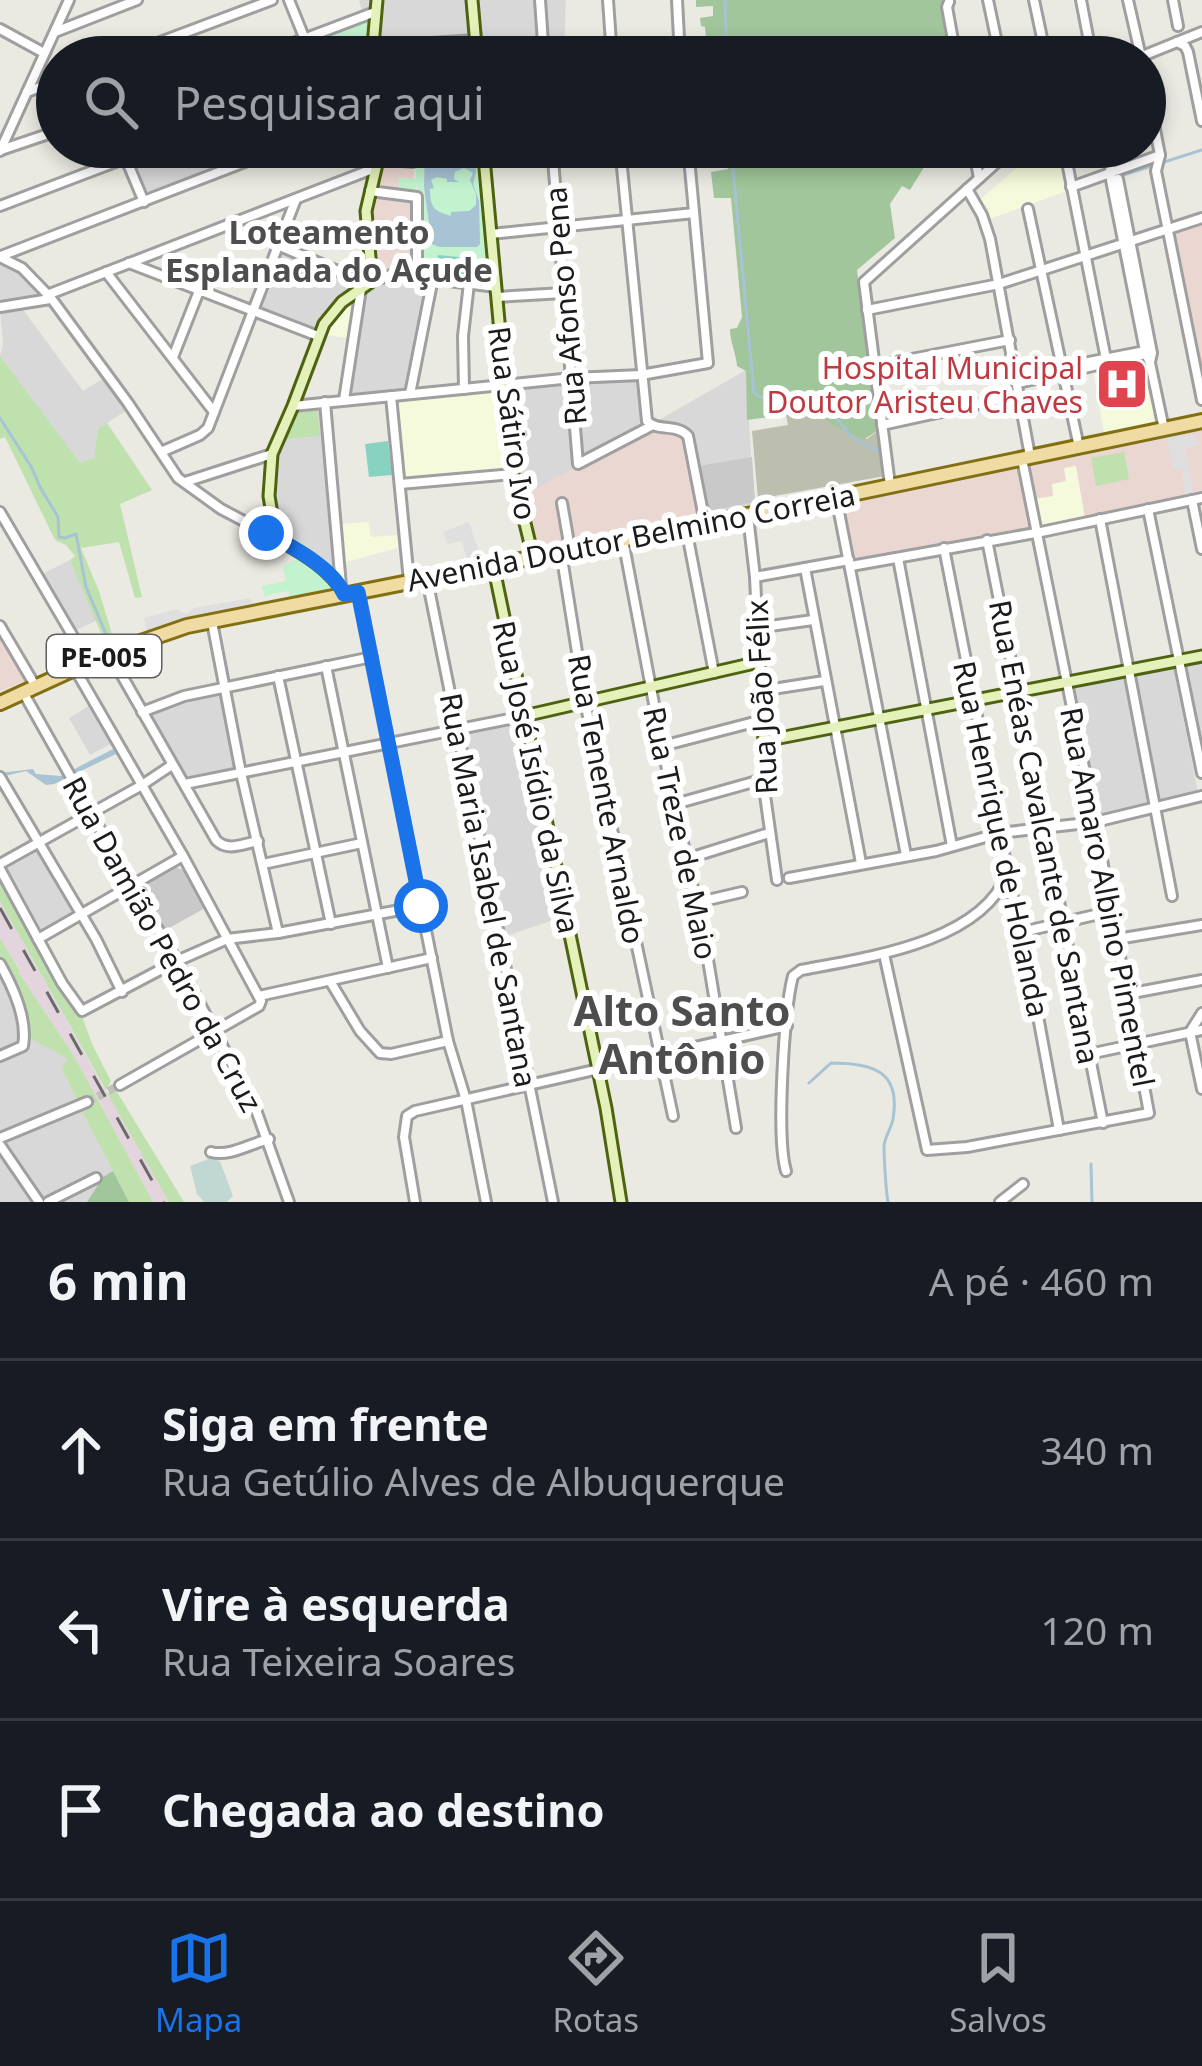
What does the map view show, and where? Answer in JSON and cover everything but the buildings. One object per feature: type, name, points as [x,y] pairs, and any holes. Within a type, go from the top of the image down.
[{"type":"main road","name":"Avenida Doutor Belmino Correia","points":[[0,703],[109,653],[212,620],[1202,421]]},
{"type":"street","points":[[52,36],[70,0]]},
{"type":"street","points":[[54,32],[137,0]]},
{"type":"street","points":[[176,36],[272,0]]},
{"type":"street","points":[[289,0],[303,36]]},
{"type":"street","points":[[472,0],[476,36]]},
{"type":"street","points":[[540,0],[543,36]]},
{"type":"street","points":[[608,0],[611,36]]},
{"type":"street","points":[[677,0],[679,36]]},
{"type":"street","points":[[988,0],[996,36]]},
{"type":"street","points":[[1034,0],[1042,36]]},
{"type":"street","points":[[1081,0],[1088,36]]},
{"type":"street","points":[[1128,0],[1136,36]]},
{"type":"street","points":[[1173,0],[1178,26]]},
{"type":"street","points":[[949,2],[953,36]]},
{"type":"street","points":[[308,36],[376,6],[373,36]]},
{"type":"street","points":[[0,29],[36,49]]},
{"type":"street","points":[[1166,46],[1198,33]]},
{"type":"street","points":[[1179,41],[1194,63],[1202,121]]},
{"type":"street","points":[[0,151],[36,71]]},
{"type":"street","points":[[26,93],[36,89]]},
{"type":"street","points":[[0,151],[36,138]]},
{"type":"street","points":[[0,206],[100,168]]},
{"type":"street","points":[[130,168],[143,202]]},
{"type":"street","points":[[0,257],[230,168]]},
{"type":"street","points":[[0,307],[49,296],[296,200],[358,168]]},
{"type":"street","points":[[344,400],[367,284],[366,211],[375,168]]},
{"type":"street","name":"Rua Sátiro Ivo","points":[[485,168],[513,474],[533,556]]},
{"type":"street","name":"Rua Afonso Pena","points":[[553,168],[578,464],[652,426]]},
{"type":"street","points":[[622,168],[647,421],[652,426],[679,428],[688,436],[705,523]]},
{"type":"street","points":[[293,406],[641,375],[708,363],[690,168]]},
{"type":"street","points":[[977,168],[979,178]]},
{"type":"street","points":[[890,486],[863,286],[990,168]]},
{"type":"street","points":[[1068,168],[1106,358]]},
{"type":"street","points":[[1113,168],[1164,429]]},
{"type":"street","points":[[1071,187],[1137,168]]},
{"type":"street","points":[[1160,168],[1202,400]]},
{"type":"street","name":"Rua Amaro Albino Pimentel","points":[[884,954],[927,1150],[1149,1114],[1036,533],[1010,340],[987,227],[968,189]]},
{"type":"street","points":[[368,191],[417,196],[417,276]]},
{"type":"street","points":[[160,452],[204,432],[296,200]]},
{"type":"street","points":[[1028,209],[1079,447]]},
{"type":"street","points":[[490,233],[694,213]]},
{"type":"street","points":[[867,310],[999,284],[1202,218]]},
{"type":"street","points":[[280,246],[367,284]]},
{"type":"street","points":[[0,257],[22,268],[49,296],[184,482],[221,509],[276,538],[348,591]]},
{"type":"street","points":[[129,263],[318,336]]},
{"type":"street","points":[[106,272],[214,412]]},
{"type":"street","points":[[276,538],[269,496],[272,454],[332,312],[367,284],[394,274],[469,283],[497,292],[563,292]]},
{"type":"street","points":[[410,395],[433,278]]},
{"type":"street","points":[[464,390],[469,283]]},
{"type":"street","points":[[172,357],[199,291]]},
{"type":"street","points":[[874,366],[1010,340]]},
{"type":"street","points":[[1063,370],[1106,358],[1148,356]]},
{"type":"street","points":[[1017,380],[1148,356]]},
{"type":"street","points":[[882,425],[1019,395]]},
{"type":"street","points":[[391,397],[409,581]]},
{"type":"street","points":[[325,402],[348,591],[372,656],[448,1041],[466,1100],[486,1202]]},
{"type":"street","points":[[184,482],[272,454]]},
{"type":"street","points":[[400,484],[513,474]]},
{"type":"street","points":[[836,497],[906,855]]},
{"type":"street","points":[[754,577],[898,558],[1197,499],[1202,549]]},
{"type":"street","name":"Rua Tenente Arnaldo","points":[[562,503],[585,703],[673,1116]]},
{"type":"street","points":[[1148,509],[1202,773]]},
{"type":"street","points":[[0,512],[118,748],[183,856],[260,1000]]},
{"type":"street","name":"Rua João Félix","points":[[748,514],[764,779],[777,880]]},
{"type":"street","points":[[1100,519],[1172,896]]},
{"type":"street","points":[[686,526],[714,673]]},
{"type":"street","name":"Rua Treze de Maio","points":[[622,538],[706,948],[736,1127]]},
{"type":"street","name":"Rua Enéas Cavalcante de Santana","points":[[987,540],[1103,1123]]},
{"type":"street","name":"Rua Henrique de Holanda","points":[[944,548],[1059,1130]]},
{"type":"street","points":[[898,558],[952,846]]},
{"type":"street","name":"Rua José Isídio da Silva","points":[[493,564],[612,1138],[620,1202]]},
{"type":"street","points":[[805,568],[861,863]]},
{"type":"street","name":"Rua Maria Isabel de Santana","points":[[427,578],[553,1202]]},
{"type":"street","points":[[212,620],[278,933]]},
{"type":"street","points":[[756,628],[813,620]]},
{"type":"street","name":"Rua Damião Pedro da Cruz","points":[[0,626],[69,776],[255,1107],[290,1202]]},
{"type":"street","points":[[109,653],[221,845],[257,841]]},
{"type":"street","points":[[142,712],[225,686],[372,656]]},
{"type":"street","points":[[764,741],[1202,656]]},
{"type":"street","points":[[185,784],[390,745],[759,662]]},
{"type":"street","points":[[326,666],[388,968]]},
{"type":"street","points":[[278,676],[331,924]]},
{"type":"street","points":[[760,691],[824,681]]},
{"type":"street","points":[[662,746],[763,720]]},
{"type":"street","points":[[172,765],[0,866],[82,1011],[227,939],[421,906]]},
{"type":"street","points":[[0,778],[96,938],[122,992]]},
{"type":"street","points":[[675,804],[764,779]]},
{"type":"street","points":[[789,878],[1000,833],[1095,822],[1202,796]]},
{"type":"street","points":[[686,859],[769,833]]},
{"type":"street","points":[[263,864],[362,843]]},
{"type":"street","points":[[38,939],[183,856]]},
{"type":"street","points":[[786,1171],[782,1156],[791,980],[801,970],[934,940],[980,911],[998,894],[1008,873]]},
{"type":"street","points":[[695,903],[742,892]]},
{"type":"street","points":[[1022,932],[1112,911]]},
{"type":"street","points":[[1117,939],[1202,925]]},
{"type":"street","points":[[120,1085],[260,1000],[432,958]]},
{"type":"street","points":[[0,964],[14,991],[25,1037],[23,1046],[0,1057]]},
{"type":"street","points":[[1127,994],[1202,980]]},
{"type":"street","points":[[330,981],[360,1031],[380,1053],[448,1041]]},
{"type":"street","points":[[1202,1013],[1190,1033],[1202,1089]]},
{"type":"street","points":[[415,1202],[404,1137],[407,1116],[422,1108],[788,1026]]},
{"type":"street","points":[[1089,1054],[1202,1030]]},
{"type":"street","points":[[38,1202],[0,1142],[87,1102]]},
{"type":"street","points":[[211,1152],[232,1153],[268,1138]]},
{"type":"street","points":[[48,1202],[96,1178]]},
{"type":"street","points":[[1000,1202],[1023,1184]]},
{"type":"shaded area","points":[[359,0],[566,0],[565,36],[368,36]]},
{"type":"shaded area","points":[[375,12],[373,36],[310,36]]},
{"type":"shaded area","points":[[132,168],[222,168],[145,199]]},
{"type":"shaded area","points":[[380,168],[414,168],[414,274],[375,277],[368,209]]},
{"type":"shaded area","points":[[416,168],[483,168],[493,284],[420,274],[417,185],[414,193],[398,192],[399,178],[416,179]]},
{"type":"shaded area","points":[[424,168],[464,168],[476,168],[480,244],[432,244]],"holes":[[[464,168],[473,173],[470,180],[476,205],[469,211],[451,212],[451,216],[434,208],[431,180],[459,182],[455,172]]]},
{"type":"shaded area","points":[[1016,168],[1063,168],[1067,191],[987,220],[980,200]]},
{"type":"shaded area","points":[[1202,220],[1202,377],[1172,229]]},
{"type":"shaded area","points":[[281,248],[363,282],[327,310],[313,333],[257,311]]},
{"type":"shaded area","points":[[438,255],[469,258],[467,278],[436,275]]},
{"type":"shaded area","points":[[0,262],[21,271],[39,290],[39,297],[0,304]]},
{"type":"shaded area","points":[[390,278],[427,281],[407,392],[347,397],[366,293]]},
{"type":"shaded area","points":[[348,300],[354,301],[350,338],[321,335]]},
{"type":"shaded area","points":[[21,307],[83,391],[104,378],[127,410],[98,429],[95,458],[80,463],[0,356],[0,310]]},
{"type":"shaded area","name":"Hospital Municipal Doutor Aristeu Chaves","points":[[1142,360],[1156,421],[1104,434],[1093,370]]},
{"type":"shaded area","points":[[746,370],[754,506],[706,515],[690,436],[652,424]]},
{"type":"shaded area","points":[[637,380],[646,430],[521,497],[507,389]]},
{"type":"shaded area","points":[[500,390],[508,469],[404,479],[396,400]]},
{"type":"shaded area","points":[[321,405],[336,579],[277,535],[271,482],[276,454],[298,407]]},
{"type":"shaded area","points":[[804,409],[867,439],[880,429],[885,476],[758,499],[752,431],[788,425],[786,415]]},
{"type":"shaded area","points":[[1202,428],[1202,495],[1039,528],[1026,464]]},
{"type":"shaded area","points":[[646,430],[672,432],[684,440],[700,516],[534,549],[521,497]]},
{"type":"shaded area","points":[[1196,434],[1199,445],[1185,448],[1194,496],[1186,497],[1182,469],[1173,470],[1167,437]]},
{"type":"shaded area","points":[[388,441],[392,475],[369,477],[365,444]]},
{"type":"shaded area","points":[[752,457],[755,502],[706,512],[698,466]]},
{"type":"shaded area","points":[[1076,466],[1085,518],[1042,525],[1033,499],[1053,496],[1052,484],[1066,481],[1064,468]]},
{"type":"shaded area","points":[[1020,467],[1032,531],[854,564],[840,503]]},
{"type":"shaded area","points":[[369,522],[371,537],[397,535],[398,548],[342,563],[339,524]]},
{"type":"shaded area","points":[[469,522],[481,558],[467,560],[462,541],[448,544],[443,532]]},
{"type":"shaded area","points":[[300,557],[311,564],[328,589],[290,597],[288,591],[264,596],[262,586],[286,581],[283,567]]},
{"type":"shaded area","points":[[70,560],[98,620],[74,631],[40,575]]},
{"type":"shaded area","points":[[250,598],[255,605],[147,631],[144,618],[177,609],[187,614],[194,608]]},
{"type":"shaded area","points":[[0,638],[25,681],[0,691]]},
{"type":"shaded area","points":[[1202,660],[1202,762],[1182,664]]},
{"type":"shaded area","points":[[1173,665],[1198,793],[1160,801],[1135,673]]},
{"type":"shaded area","points":[[1128,673],[1153,803],[1096,818],[1070,685]]},
{"type":"shaded area","points":[[221,690],[238,771],[186,782],[145,715],[170,702]]},
{"type":"shaded area","points":[[89,706],[111,744],[90,755],[69,718]]},
{"type":"shaded area","points":[[520,719],[560,918],[503,937],[459,732]]},
{"type":"shaded area","points":[[113,749],[116,754],[54,784],[46,785],[26,771],[0,777],[0,773],[33,769],[36,774],[61,776]]},
{"type":"shaded area","points":[[39,844],[78,913],[39,935],[0,866]]},
{"type":"shaded area","points":[[176,867],[185,871],[205,908],[164,931],[137,885]]},
{"type":"shaded area","points":[[0,901],[169,1202],[153,1202],[74,1056],[19,973],[0,938]]},
{"type":"shaded area","points":[[0,958],[69,1059],[62,1069],[78,1102],[90,1097],[95,1105],[82,1110],[113,1171],[103,1177],[87,1202],[0,1202]]},
{"type":"shaded area","points":[[211,1158],[220,1161],[233,1196],[227,1202],[204,1202],[197,1194],[190,1166]]},
{"type":"green space","points":[[696,0],[947,0],[942,2],[949,36],[706,36],[700,18],[713,16],[713,6],[696,7]]},
{"type":"green space","points":[[923,168],[910,190],[902,186],[890,204],[895,238],[857,270],[880,429],[863,440],[804,409],[747,420],[746,371],[737,366],[730,334],[742,317],[731,198],[714,198],[711,172]]},
{"type":"green space","points":[[0,356],[80,463],[94,458],[98,429],[107,423],[152,490],[120,504],[142,597],[135,598],[119,542],[81,548],[115,644],[107,647],[70,560],[75,556],[55,540],[5,437],[0,439]]},
{"type":"green space","points":[[317,407],[320,436],[285,439],[300,409]]},
{"type":"green space","points":[[1124,452],[1129,479],[1096,486],[1091,458]]},
{"type":"green space","points":[[0,884],[56,983],[80,1011],[111,1081],[106,1090],[0,901]]},
{"type":"green space","points":[[0,938],[74,1056],[153,1202],[129,1202],[82,1111],[94,1104],[90,1098],[78,1102],[62,1069],[68,1059],[32,1039],[16,986],[0,957]]},
{"type":"green space","points":[[117,1092],[184,1202],[169,1202],[107,1093]]},
{"type":"green space","points":[[113,1171],[129,1202],[87,1202],[103,1177]]},
{"type":"waterway","points":[[725,0],[726,36]]},
{"type":"waterway","points":[[1195,60],[1202,100]]},
{"type":"waterway","points":[[1166,161],[1202,150]]},
{"type":"waterway","points":[[733,168],[754,393],[826,406],[853,438],[880,452]]},
{"type":"waterway","points":[[1120,176],[1145,168]]},
{"type":"waterway","points":[[0,418],[58,517],[59,537],[76,534],[86,587],[106,634]]},
{"type":"waterway","points":[[1034,494],[1040,527]]},
{"type":"waterway","points":[[809,1083],[831,1063],[871,1068],[888,1080],[894,1103],[884,1146],[888,1202]]},
{"type":"waterway","points":[[1091,1164],[1092,1202]]},
{"type":"tunnel","points":[[87,1102],[120,1085]]},
{"type":"railway","points":[[0,908],[164,1202]]},
{"type":"place","name":"Hospital Municipal Doutor Aristeu Chaves","points":[[1122,384]]},
{"type":"district","name":"Loteamento Esplanada do Açude","points":[[329,250]]},
{"type":"district","name":"Alto Santo Antônio","points":[[682,1033]]},
{"type":"route","points":[[266,533],[321,568],[344,594],[358,592],[421,906]]}]
